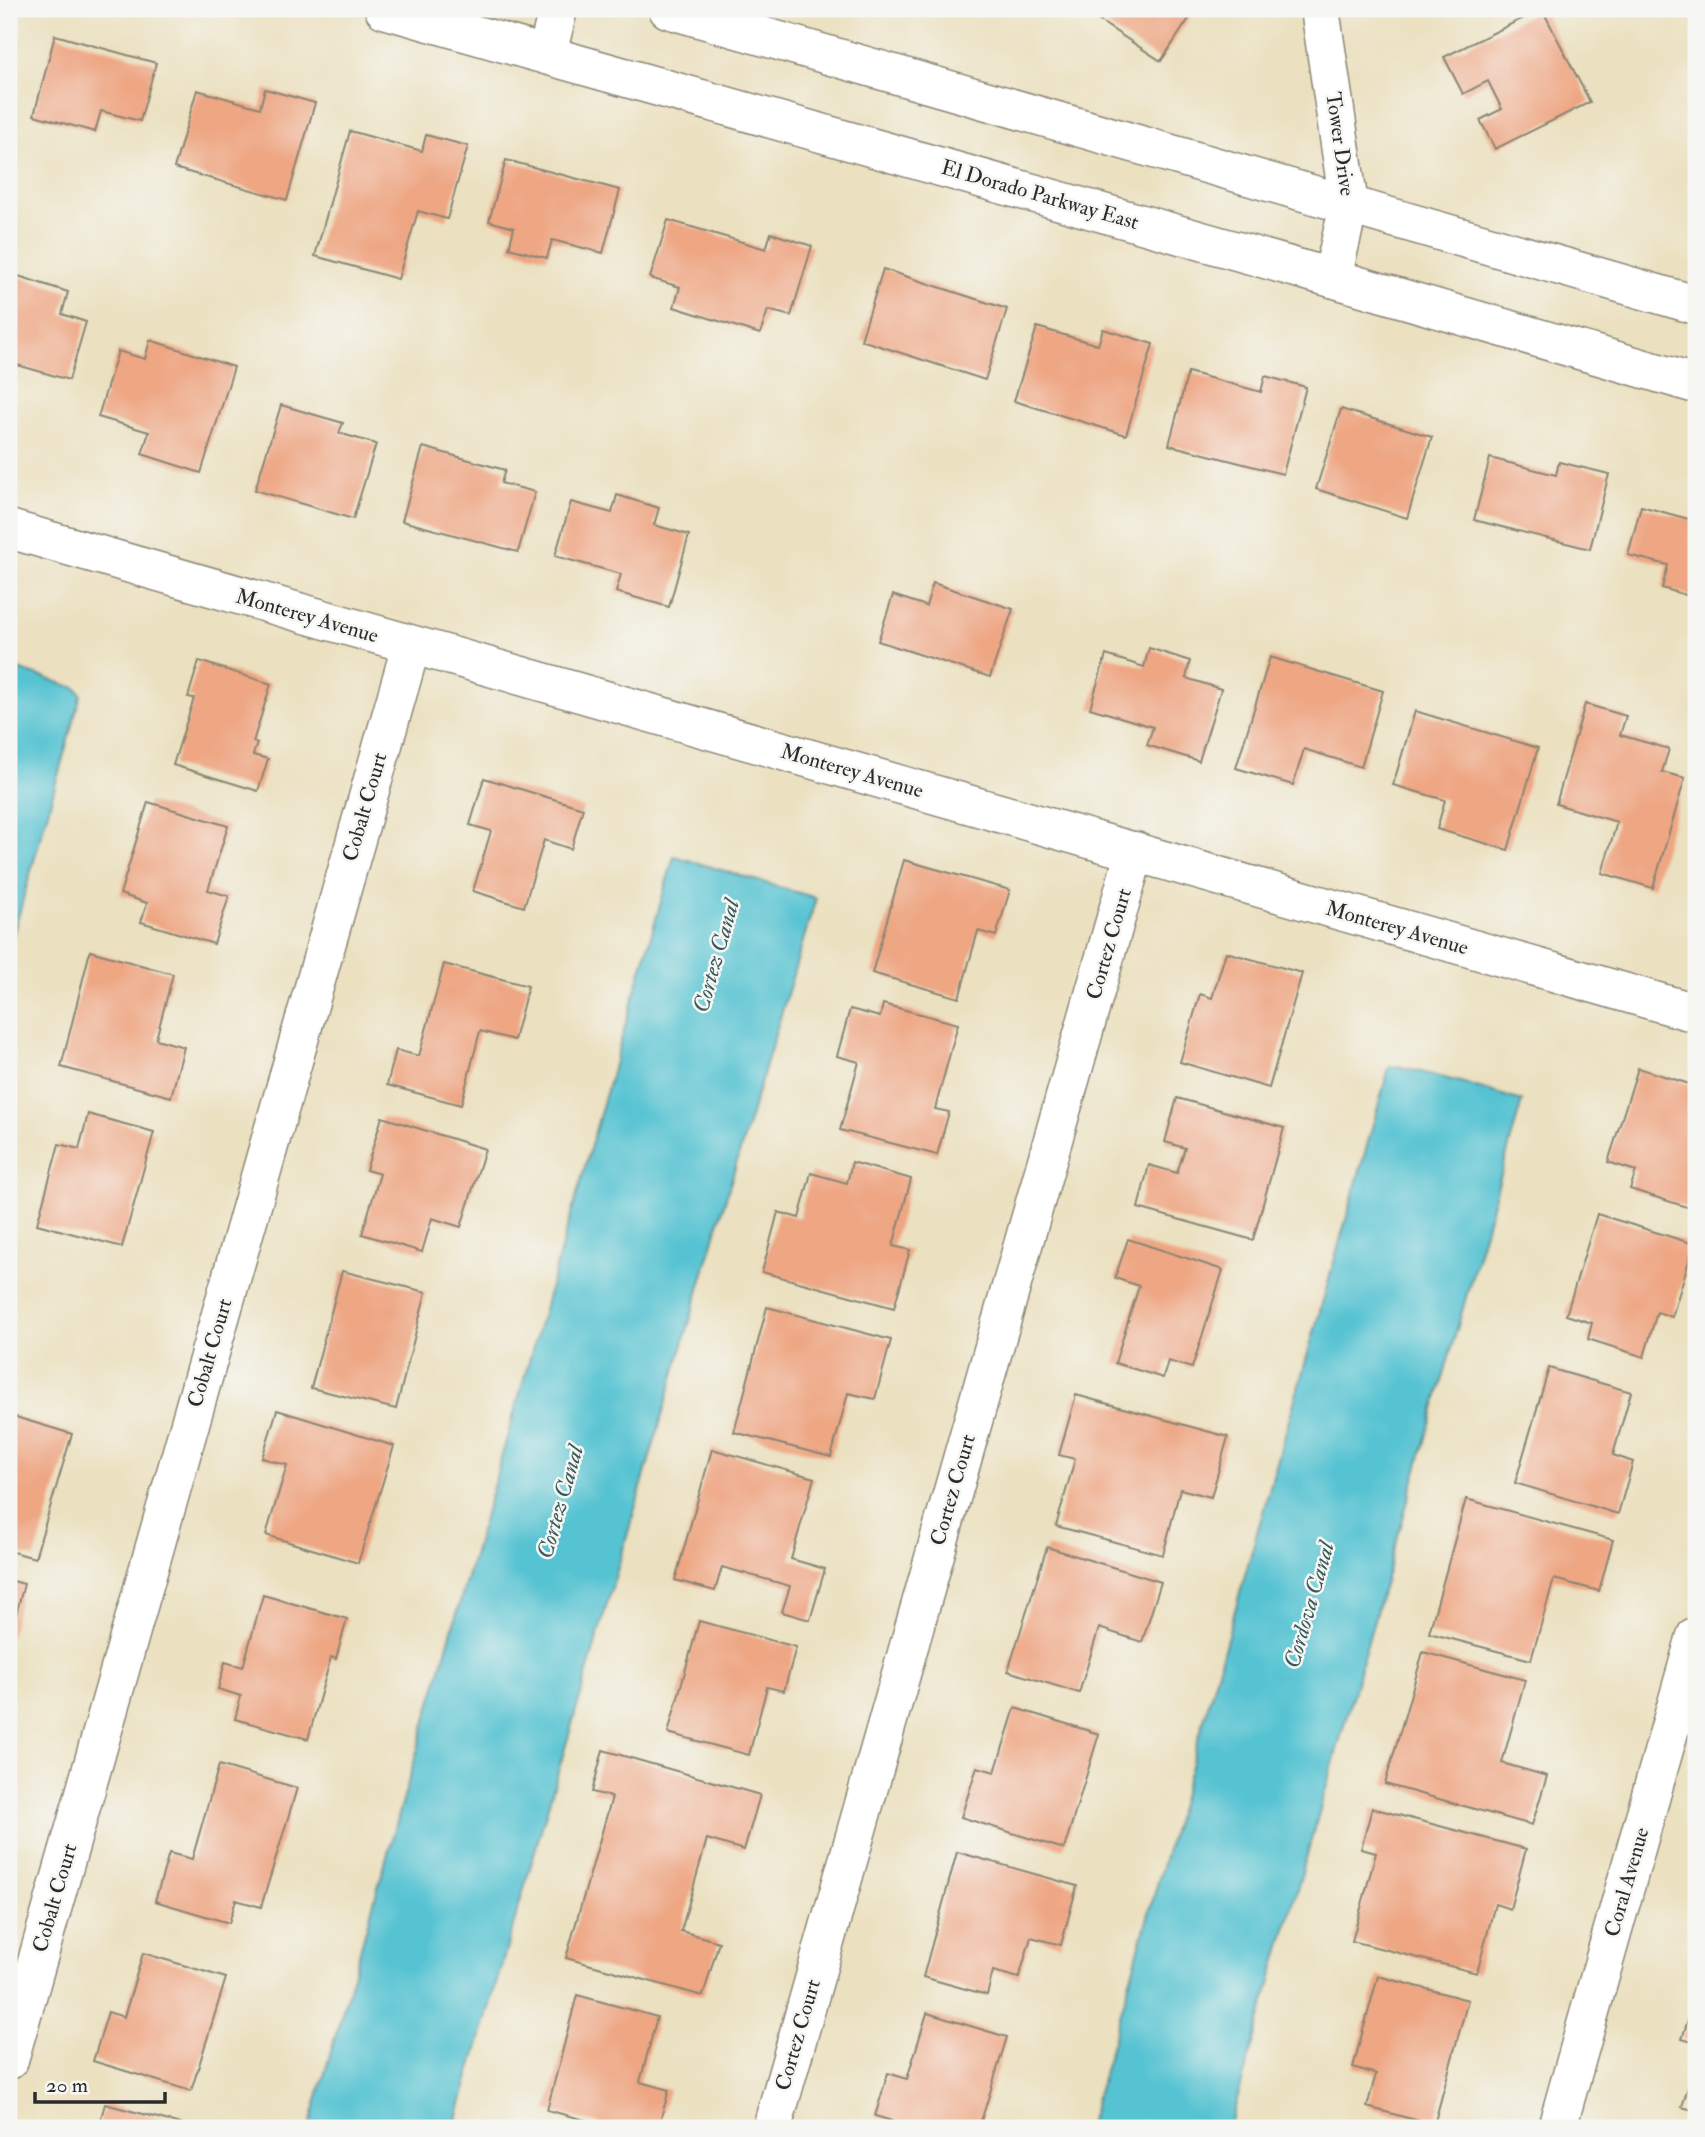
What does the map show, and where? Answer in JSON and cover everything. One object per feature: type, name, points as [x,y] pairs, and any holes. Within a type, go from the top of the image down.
[{"type":"street","name":"El Dorado Parkway East","points":[[384,9],[1696,384]]},
{"type":"street","points":[[547,55],[558,9]]},
{"type":"street","points":[[668,9],[1696,305]]},
{"type":"street","name":"Tower Drive","points":[[1320,9],[1349,205],[1332,278]]},
{"type":"street","name":"Monterey Avenue","points":[[9,529],[1696,1013]]},
{"type":"street","name":"Cobalt Court","points":[[9,2060],[411,646]]},
{"type":"street","name":"Cortez Court","points":[[772,2128],[1135,851]]},
{"type":"street","name":"Coral Avenue","points":[[1557,2128],[1696,1636]]},
{"type":"water","points":[[9,666],[76,688],[81,694],[9,949]]},
{"type":"water","name":"Cortez Canal","points":[[674,856],[816,898],[454,2128],[309,2128]]},
{"type":"water","name":"Cordova Canal","points":[[1397,1066],[1522,1101],[1229,2128],[1088,2128],[1389,1068]]},
{"type":"building","points":[[1088,9],[1185,9],[1192,14],[1161,61],[1086,12]]},
{"type":"building","points":[[1542,9],[1590,102],[1495,149],[1480,120],[1502,109],[1488,81],[1463,94],[1444,57]]},
{"type":"building","points":[[55,35],[156,63],[140,121],[101,111],[95,132],[34,115]]},
{"type":"building","points":[[265,89],[315,103],[287,200],[174,168],[197,90],[260,108]]},
{"type":"building","points":[[350,131],[422,151],[426,135],[468,146],[447,219],[418,211],[398,279],[315,256]]},
{"type":"building","points":[[506,160],[620,190],[603,253],[552,240],[547,258],[509,248],[514,228],[489,221]]},
{"type":"building","points":[[668,220],[766,249],[771,233],[812,246],[791,316],[768,310],[760,334],[674,307],[680,287],[650,278]]},
{"type":"building","points":[[883,269],[1007,309],[985,380],[861,340]]},
{"type":"building","points":[[9,273],[68,292],[62,314],[86,322],[69,380],[14,364],[9,379]]},
{"type":"building","points":[[1037,327],[1098,345],[1103,329],[1153,344],[1126,435],[1014,401]]},
{"type":"building","points":[[150,340],[234,367],[201,473],[142,454],[149,432],[98,417],[118,351],[145,359]]},
{"type":"building","points":[[1188,372],[1261,392],[1265,376],[1306,387],[1283,474],[1169,445]]},
{"type":"building","points":[[281,405],[343,423],[339,433],[376,444],[353,519],[255,490]]},
{"type":"building","points":[[1341,409],[1432,437],[1407,518],[1316,489]]},
{"type":"building","points":[[423,447],[505,470],[501,483],[535,492],[518,552],[402,521]]},
{"type":"building","points":[[1490,458],[1556,475],[1559,462],[1609,474],[1590,549],[1474,520]]},
{"type":"building","points":[[617,495],[659,508],[654,525],[689,535],[669,607],[616,592],[621,574],[555,556],[571,502],[612,513]]},
{"type":"building","points":[[1641,506],[1696,521],[1696,598],[1662,588],[1668,565],[1628,555]]},
{"type":"building","points":[[933,583],[1013,609],[990,677],[878,641],[893,595],[926,606]]},
{"type":"building","points":[[1149,648],[1190,661],[1186,678],[1221,689],[1199,761],[1147,745],[1153,727],[1090,708],[1106,655],[1144,667]]},
{"type":"building","points":[[1270,657],[1383,691],[1361,767],[1304,749],[1293,785],[1236,768]]},
{"type":"building","points":[[199,661],[271,684],[253,742],[257,743],[253,755],[268,759],[258,791],[173,765],[194,698],[188,697]]},
{"type":"building","points":[[1585,704],[1626,716],[1620,735],[1669,749],[1662,772],[1685,778],[1653,888],[1602,873],[1617,822],[1556,804]]},
{"type":"building","points":[[1415,711],[1538,748],[1508,850],[1437,829],[1445,800],[1393,785]]},
{"type":"building","points":[[484,778],[583,808],[571,849],[544,840],[524,907],[473,891],[491,831],[470,825]]},
{"type":"building","points":[[148,802],[228,826],[208,890],[229,896],[214,944],[141,922],[147,903],[120,894]]},
{"type":"building","points":[[904,860],[1010,890],[996,936],[978,931],[959,998],[872,973]]},
{"type":"building","points":[[90,951],[173,974],[156,1039],[184,1047],[171,1097],[61,1067]]},
{"type":"building","points":[[1226,952],[1302,973],[1269,1088],[1180,1062],[1200,994],[1212,998]]},
{"type":"building","points":[[444,964],[528,986],[514,1040],[480,1031],[461,1105],[387,1085],[396,1050],[419,1056]]},
{"type":"building","points":[[883,1004],[958,1024],[935,1109],[949,1112],[937,1155],[840,1130],[859,1062],[837,1056],[850,1009],[880,1017]]},
{"type":"building","points":[[1638,1068],[1696,1086],[1696,1210],[1630,1189],[1636,1171],[1608,1162]]},
{"type":"building","points":[[1177,1098],[1284,1128],[1253,1240],[1138,1208],[1149,1165],[1177,1173],[1185,1148],[1165,1142]]},
{"type":"building","points":[[88,1114],[154,1132],[122,1247],[37,1224],[59,1144],[79,1149]]},
{"type":"building","points":[[382,1117],[485,1149],[461,1227],[432,1218],[422,1252],[362,1234],[380,1174],[366,1170]]},
{"type":"building","points":[[852,1162],[911,1179],[893,1246],[910,1250],[894,1308],[762,1272],[778,1212],[799,1218],[811,1173],[847,1183]]},
{"type":"building","points":[[1597,1214],[1694,1244],[1672,1317],[1657,1312],[1644,1357],[1588,1339],[1592,1323],[1566,1315]]},
{"type":"building","points":[[1128,1239],[1223,1270],[1192,1368],[1168,1361],[1163,1378],[1115,1363],[1139,1286],[1115,1278]]},
{"type":"building","points":[[342,1271],[426,1292],[396,1409],[311,1388]]},
{"type":"building","points":[[767,1307],[891,1340],[875,1399],[848,1393],[831,1457],[734,1432]]},
{"type":"building","points":[[1549,1368],[1631,1392],[1613,1455],[1633,1462],[1618,1514],[1515,1483]]},
{"type":"building","points":[[1076,1395],[1228,1437],[1211,1497],[1180,1489],[1163,1555],[1056,1526],[1075,1459],[1059,1455]]},
{"type":"building","points":[[277,1410],[394,1446],[358,1563],[266,1535],[287,1465],[262,1458]]},
{"type":"building","points":[[9,1415],[72,1434],[35,1558],[9,1551]]},
{"type":"building","points":[[712,1449],[814,1478],[791,1559],[825,1569],[810,1620],[782,1612],[790,1586],[722,1567],[715,1591],[675,1580]]},
{"type":"building","points":[[1466,1499],[1613,1540],[1599,1591],[1554,1579],[1531,1660],[1429,1633]]},
{"type":"building","points":[[1047,1547],[1161,1582],[1142,1642],[1099,1628],[1079,1693],[1008,1671]]},
{"type":"building","points":[[9,1580],[24,1584],[10,1638],[9,1638]]},
{"type":"building","points":[[263,1595],[347,1619],[336,1659],[331,1657],[308,1739],[235,1719],[241,1696],[218,1689],[225,1662],[243,1667]]},
{"type":"building","points":[[699,1621],[796,1647],[784,1691],[767,1687],[749,1755],[668,1733]]},
{"type":"building","points":[[1423,1652],[1525,1680],[1502,1763],[1547,1776],[1532,1825],[1385,1784]]},
{"type":"building","points":[[1015,1708],[1099,1734],[1064,1849],[961,1817],[977,1767],[995,1772]]},
{"type":"building","points":[[603,1750],[760,1795],[744,1850],[707,1839],[681,1931],[719,1942],[703,1996],[566,1958],[612,1797],[592,1792]]},
{"type":"building","points":[[219,1765],[297,1788],[261,1907],[236,1900],[229,1923],[155,1901],[169,1853],[192,1859]]},
{"type":"building","points":[[1372,1808],[1526,1849],[1510,1909],[1495,1904],[1477,1973],[1352,1941],[1376,1853],[1361,1849]]},
{"type":"building","points":[[957,1852],[1077,1886],[1061,1945],[1031,1937],[1019,1978],[993,1971],[987,1995],[923,1977]]},
{"type":"building","points":[[143,1953],[226,1978],[191,2091],[93,2061],[108,2012],[124,2017]]},
{"type":"building","points":[[1378,1976],[1468,2000],[1434,2125],[1367,2107],[1376,2074],[1353,2067]]},
{"type":"building","points":[[1696,1993],[1696,2043],[1682,2039]]},
{"type":"building","points":[[577,1995],[657,2017],[640,2082],[669,2090],[658,2128],[615,2128],[547,2110]]},
{"type":"building","points":[[927,2013],[1007,2037],[979,2128],[916,2128],[875,2116],[888,2073],[907,2079]]},
{"type":"building","points":[[1696,2061],[1696,2111],[1682,2107]]},
{"type":"building","points":[[105,2104],[192,2127],[192,2128],[98,2128]]}]
